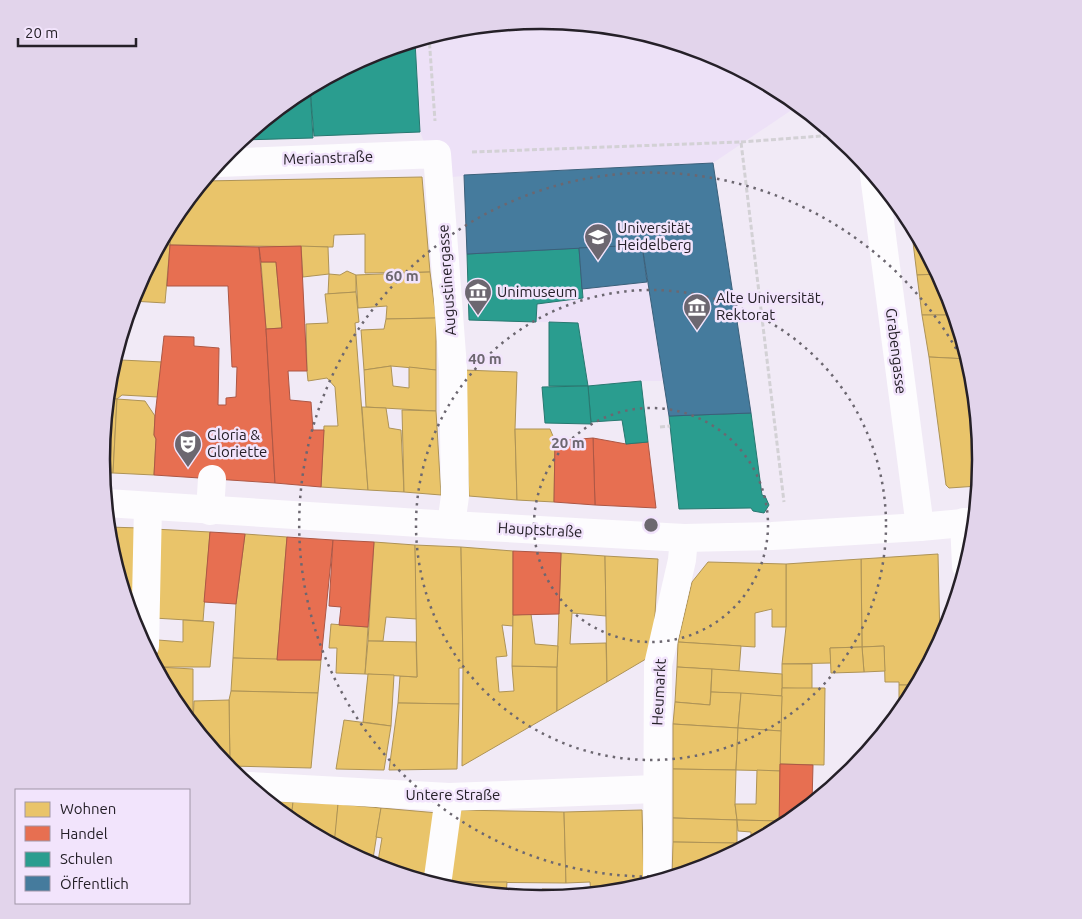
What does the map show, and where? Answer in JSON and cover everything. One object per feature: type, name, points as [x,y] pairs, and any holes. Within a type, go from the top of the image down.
[{"type":"street","name":"Merianstraße","points":[[230,162],[437,154]]},
{"type":"street","name":"Augustinergasse","points":[[437,154],[453,368],[455,496],[451,525]]},
{"type":"street","name":"Grabengasse","points":[[876,188],[920,527]]},
{"type":"street","points":[[210,510],[212,479]]},
{"type":"street","name":"Hauptstraße","points":[[113,505],[148,517],[210,510],[684,538],[772,536],[967,522]]},
{"type":"street","points":[[145,627],[148,517]]},
{"type":"street","name":"Heumarkt","points":[[657,874],[658,665],[682,560],[684,538]]},
{"type":"street","name":"Untere Straße","points":[[262,787],[450,797],[656,789]]},
{"type":"street","points":[[438,878],[450,797]]},
{"type":"path","points":[[429,43],[437,154],[741,142],[825,136]]},
{"type":"path","points":[[741,142],[785,505]]},
{"type":"path","points":[[660,428],[670,426]]},
{"type":"shaded area","name":"Universität Heidelberg","points":[[541,29],[597,32],[652,43],[732,73],[792,110],[713,163],[762,495],[765,496],[769,505],[764,513],[753,511],[751,508],[679,509],[664,381],[641,381],[588,386],[578,323],[469,320],[464,176],[439,178],[420,132],[314,136],[313,138],[253,140],[302,101],[350,73],[376,62],[430,43],[485,32],[513,30]]},
{"type":"building: Wohnen","points":[[422,177],[430,272],[365,273],[365,234],[334,235],[333,247],[170,245],[170,241],[183,220],[212,181]]},
{"type":"building: Wohnen","points":[[913,242],[929,274],[917,275]]},
{"type":"building: Wohnen","points":[[168,245],[170,245],[165,303],[140,302]]},
{"type":"building: Wohnen","points":[[301,246],[328,247],[329,274],[303,277]]},
{"type":"building: Wohnen","points":[[261,262],[276,262],[282,328],[266,329]]},
{"type":"building: Wohnen","points":[[347,271],[356,275],[356,292],[328,294],[329,274],[340,275]]},
{"type":"building: Wohnen","points":[[430,272],[436,318],[386,319],[387,306],[358,308],[356,275]]},
{"type":"building: Wohnen","points":[[929,274],[947,315],[922,315],[917,275]]},
{"type":"building: Wohnen","points":[[356,292],[359,322],[355,323],[368,490],[321,487],[324,426],[338,426],[335,387],[327,378],[308,381],[307,371],[306,324],[328,323],[325,294]]},
{"type":"building: Wohnen","points":[[922,315],[947,315],[959,359],[929,357]]},
{"type":"building: Wohnen","points":[[436,318],[436,370],[391,366],[364,370],[361,330],[384,329],[386,319]]},
{"type":"building: Wohnen","points":[[929,357],[959,359],[968,403],[971,431],[971,486],[949,488],[946,485]]},
{"type":"building: Wohnen","points":[[122,360],[163,362],[158,397],[122,395],[115,399]]},
{"type":"building: Wohnen","points":[[391,366],[393,386],[409,388],[409,367],[436,370],[436,411],[366,407],[364,370]]},
{"type":"building: Wohnen","points":[[463,370],[517,372],[515,429],[517,500],[469,496]]},
{"type":"building: Wohnen","points":[[115,399],[117,399],[113,473],[110,473],[110,460]]},
{"type":"building: Wohnen","points":[[117,399],[145,401],[155,416],[154,475],[113,473]]},
{"type":"building: Wohnen","points":[[362,407],[386,408],[389,428],[401,430],[404,492],[368,490]]},
{"type":"building: Wohnen","points":[[402,410],[436,411],[441,495],[404,492]]},
{"type":"building: Wohnen","points":[[515,429],[550,429],[555,441],[554,502],[517,500]]},
{"type":"building: Wohnen","points":[[116,527],[140,528],[136,606],[125,571]]},
{"type":"building: Wohnen","points":[[154,529],[210,532],[203,621],[154,618]]},
{"type":"building: Wohnen","points":[[245,534],[287,537],[277,660],[233,658],[236,604]]},
{"type":"building: Wohnen","points":[[374,542],[415,545],[417,619],[386,617],[383,641],[368,641]]},
{"type":"building: Wohnen","points":[[415,545],[461,547],[463,668],[459,668],[459,704],[398,703],[400,676],[417,677]]},
{"type":"building: Wohnen","points":[[461,547],[513,551],[513,626],[502,625],[507,656],[496,657],[499,692],[514,691],[512,666],[557,667],[557,711],[462,766],[463,668]]},
{"type":"building: Wohnen","points":[[561,553],[605,556],[606,616],[572,613],[570,644],[606,643],[607,682],[557,711],[557,667]]},
{"type":"building: Wohnen","points":[[938,554],[940,623],[908,685],[899,685],[899,682],[885,682],[884,646],[862,647],[861,559]]},
{"type":"building: Wohnen","points":[[605,556],[658,559],[653,652],[651,656],[607,682]]},
{"type":"building: Wohnen","points":[[861,559],[862,647],[830,648],[831,663],[782,664],[786,627],[786,564]]},
{"type":"building: Wohnen","points":[[708,562],[786,564],[786,627],[772,627],[772,609],[755,613],[755,647],[678,642],[692,582]]},
{"type":"building: Wohnen","points":[[531,614],[535,644],[558,646],[557,667],[512,666],[513,615]]},
{"type":"building: Wohnen","points":[[183,620],[214,622],[210,667],[164,667],[157,655],[158,640],[183,642]]},
{"type":"building: Wohnen","points":[[331,624],[368,627],[365,674],[336,673],[337,648],[329,648]]},
{"type":"building: Wohnen","points":[[368,641],[416,642],[417,677],[365,674]]},
{"type":"building: Wohnen","points":[[678,642],[741,646],[739,671],[677,667]]},
{"type":"building: Wohnen","points":[[884,646],[885,671],[864,672],[862,647]]},
{"type":"building: Wohnen","points":[[862,647],[864,672],[831,673],[830,648]]},
{"type":"building: Wohnen","points":[[233,658],[321,660],[318,693],[231,691]]},
{"type":"building: Wohnen","points":[[782,664],[812,664],[812,689],[782,688]]},
{"type":"building: Wohnen","points":[[164,667],[193,669],[193,713]]},
{"type":"building: Wohnen","points":[[677,667],[712,669],[710,705],[675,702]]},
{"type":"building: Wohnen","points":[[712,669],[782,674],[782,696],[711,692]]},
{"type":"building: Wohnen","points":[[368,674],[394,675],[391,726],[363,722]]},
{"type":"building: Wohnen","points":[[899,685],[908,685],[899,699]]},
{"type":"building: Wohnen","points":[[782,688],[825,688],[824,765],[780,764]]},
{"type":"building: Wohnen","points":[[231,691],[318,693],[311,768],[238,766],[230,758],[229,700]]},
{"type":"building: Wohnen","points":[[711,692],[741,693],[738,728],[673,724],[675,702],[710,705]]},
{"type":"building: Wohnen","points":[[741,693],[782,696],[781,731],[738,728]]},
{"type":"building: Wohnen","points":[[229,700],[230,758],[193,714],[194,701]]},
{"type":"building: Wohnen","points":[[398,703],[459,704],[457,769],[389,770]]},
{"type":"building: Wohnen","points":[[344,720],[391,726],[384,770],[336,769]]},
{"type":"building: Wohnen","points":[[673,724],[738,728],[736,770],[673,769]]},
{"type":"building: Wohnen","points":[[738,728],[781,731],[780,771],[736,770]]},
{"type":"building: Wohnen","points":[[673,769],[736,770],[735,804],[737,820],[673,818]]},
{"type":"building: Wohnen","points":[[757,770],[780,771],[780,818],[775,821],[737,820],[735,804],[756,804]]},
{"type":"building: Wohnen","points":[[280,801],[293,802],[292,811]]},
{"type":"building: Wohnen","points":[[293,802],[338,804],[335,838],[302,818],[292,811]]},
{"type":"building: Wohnen","points":[[338,804],[381,808],[373,856],[335,838]]},
{"type":"building: Wohnen","points":[[381,808],[438,813],[429,876],[379,858],[382,838],[376,837]]},
{"type":"building: Wohnen","points":[[458,810],[564,812],[566,883],[450,880]]},
{"type":"building: Wohnen","points":[[642,810],[644,878],[590,887],[590,882],[566,883],[564,812]]},
{"type":"building: Wohnen","points":[[673,818],[737,820],[737,843],[673,842]]},
{"type":"building: Wohnen","points":[[737,820],[775,821],[751,836],[751,832],[738,831]]},
{"type":"building: Wohnen","points":[[673,842],[734,843],[732,846],[672,869]]},
{"type":"building: Wohnen","points":[[457,882],[507,882],[507,889]]},
{"type":"building: Handel","points":[[170,245],[259,247],[275,483],[154,475],[155,416],[164,336],[194,337],[194,346],[219,348],[218,405],[226,405],[226,398],[236,397],[237,367],[232,367],[228,286],[167,286]]},
{"type":"building: Handel","points":[[301,246],[307,371],[288,371],[290,400],[311,402],[313,430],[324,430],[321,487],[275,483],[266,329],[282,328],[276,262],[261,262],[259,247]]},
{"type":"building: Handel","points":[[593,438],[626,444],[648,442],[656,508],[595,505]]},
{"type":"building: Handel","points":[[593,438],[595,505],[554,502],[555,441]]},
{"type":"building: Handel","points":[[210,532],[245,534],[236,604],[204,602]]},
{"type":"building: Handel","points":[[287,537],[333,540],[321,660],[277,660]]},
{"type":"building: Handel","points":[[333,540],[374,542],[368,627],[339,625],[341,607],[329,606]]},
{"type":"building: Handel","points":[[513,551],[561,553],[559,614],[513,615]]},
{"type":"building: Handel","points":[[780,764],[813,765],[812,793],[779,819]]},
{"type":"building: Schulen","points":[[415,48],[420,132],[314,136],[311,96],[350,73]]},
{"type":"building: Schulen","points":[[311,96],[313,138],[253,140]]},
{"type":"building: Schulen","points":[[579,248],[583,298],[537,304],[536,322],[469,320],[467,254]]},
{"type":"building: Schulen","points":[[549,322],[578,323],[588,386],[549,386]]},
{"type":"building: Schulen","points":[[641,381],[648,442],[626,444],[622,420],[591,422],[588,386]]},
{"type":"building: Schulen","points":[[588,386],[591,424],[545,423],[542,387]]},
{"type":"building: Schulen","points":[[751,413],[762,495],[765,496],[769,505],[764,513],[753,511],[751,508],[679,509],[669,416]]},
{"type":"building: Öffentlich","name":"Alte Universität, Rektorat","points":[[713,163],[751,413],[669,416],[642,245],[467,254],[464,175]]},
{"type":"building: Öffentlich","points":[[642,245],[647,282],[582,289],[579,248]]},
{"type":"place","name":"Universität Heidelberg","points":[[598,261]]},
{"type":"place","name":"Unimuseum","points":[[478,316]]},
{"type":"place","name":"Alte Universität, Rektorat","points":[[697,331]]},
{"type":"place","name":"Gloria & Gloriette","points":[[188,468]]}]
